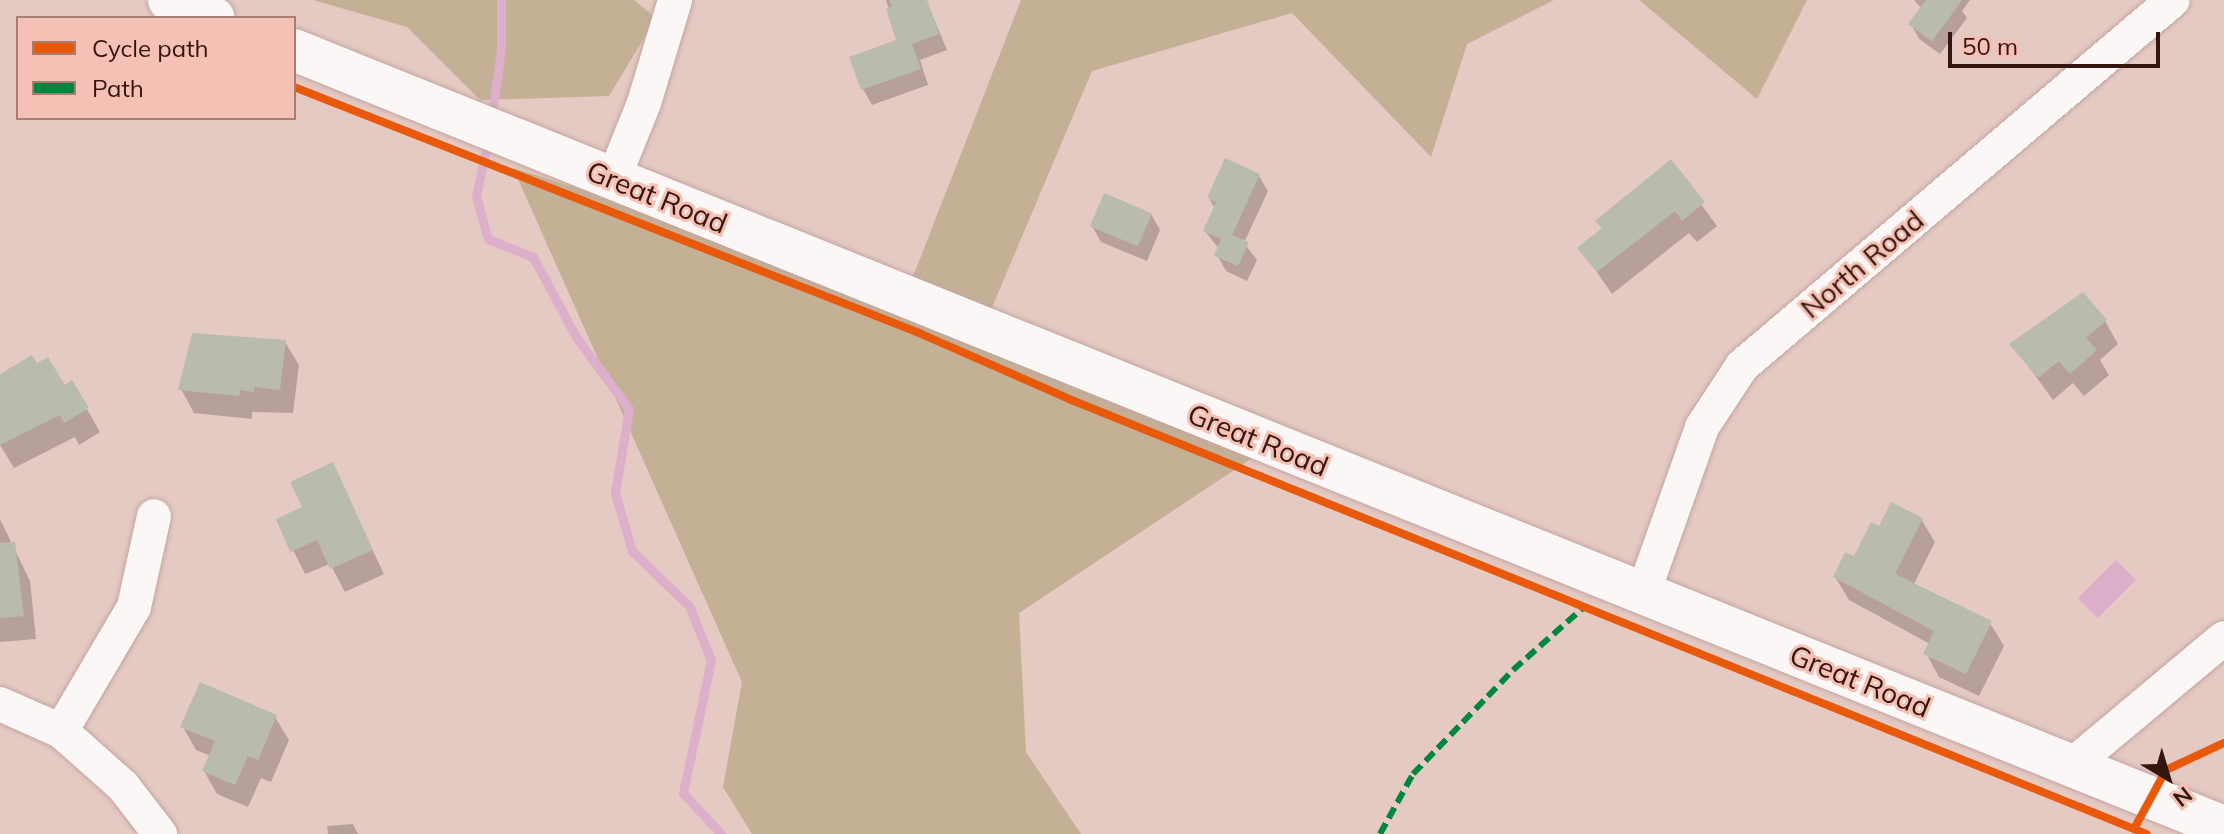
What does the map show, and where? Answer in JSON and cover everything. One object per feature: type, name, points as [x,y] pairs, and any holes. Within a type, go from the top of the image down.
[{"type":"street","points":[[169,0],[209,16]]},
{"type":"street","points":[[613,180],[644,103],[675,0]]},
{"type":"street","name":"North Road","points":[[1643,594],[1702,427],[1742,366],[2173,0]]},
{"type":"street","name":"Great Road","points":[[296,51],[2224,827]]},
{"type":"street","points":[[61,731],[134,607],[154,516]]},
{"type":"street","points":[[2071,766],[2224,638]]},
{"type":"street","points":[[0,704],[61,731],[123,786],[160,834]]},
{"type":"shaded area","points":[[313,0],[634,0],[656,18],[609,96],[480,100],[407,27]]},
{"type":"shaded area","points":[[1021,0],[1554,0],[1467,44],[1431,157],[1292,13],[1092,71],[985,324],[1278,441],[1019,613],[1026,752],[1081,834],[752,834],[723,787],[742,682],[513,168],[907,292]]},
{"type":"shaded area","points":[[1639,0],[1807,0],[1757,99]]},
{"type":"shaded area","points":[[2116,560],[2136,580],[2098,618],[2078,598]]},
{"type":"building","points":[[889,0],[927,0],[939,34],[912,44],[921,69],[861,90],[849,57],[896,40],[886,9],[892,6]]},
{"type":"building","points":[[1926,0],[1962,0],[1932,41],[1908,24]]},
{"type":"building","points":[[1225,158],[1260,174],[1232,235],[1249,242],[1238,266],[1214,256],[1221,239],[1203,231],[1216,202],[1207,198]]},
{"type":"building","points":[[1671,159],[1705,202],[1682,221],[1675,211],[1597,272],[1577,248],[1602,228],[1595,221]]},
{"type":"building","points":[[1104,193],[1152,213],[1138,246],[1090,226]]},
{"type":"building","points":[[2083,292],[2107,320],[2086,338],[2097,350],[2070,374],[2059,361],[2038,378],[2009,344]]},
{"type":"building","points":[[192,333],[286,340],[280,390],[255,387],[254,392],[240,390],[239,396],[178,390]]},
{"type":"building","points":[[32,355],[37,363],[48,357],[65,385],[72,380],[89,408],[64,423],[60,415],[0,445],[0,374]]},
{"type":"building","points":[[333,462],[373,550],[330,569],[317,540],[290,552],[276,519],[302,507],[290,482]]},
{"type":"building","points":[[1891,502],[1923,518],[1895,574],[1992,621],[1966,674],[1923,654],[1934,631],[1833,577],[1845,552],[1854,556],[1871,522],[1879,526]]},
{"type":"building","points":[[15,542],[24,616],[0,618],[0,543]]},
{"type":"building","points":[[200,682],[277,715],[258,760],[248,756],[235,785],[202,771],[215,741],[180,727]]},
{"type":"waterway","points":[[491,119],[501,50],[501,0]]},
{"type":"waterway","points":[[488,141],[476,196],[488,239],[533,257],[576,337],[629,409],[615,493],[632,551],[689,606],[711,660],[683,793],[721,834]]},
{"type":"marked path","points":[[1380,834],[1413,774],[1513,670],[1584,607]]},
{"type":"cycle path","points":[[296,88],[919,333],[1069,399],[2147,834]]},
{"type":"cycle path","points":[[2134,829],[2166,770],[2224,743]]}]
